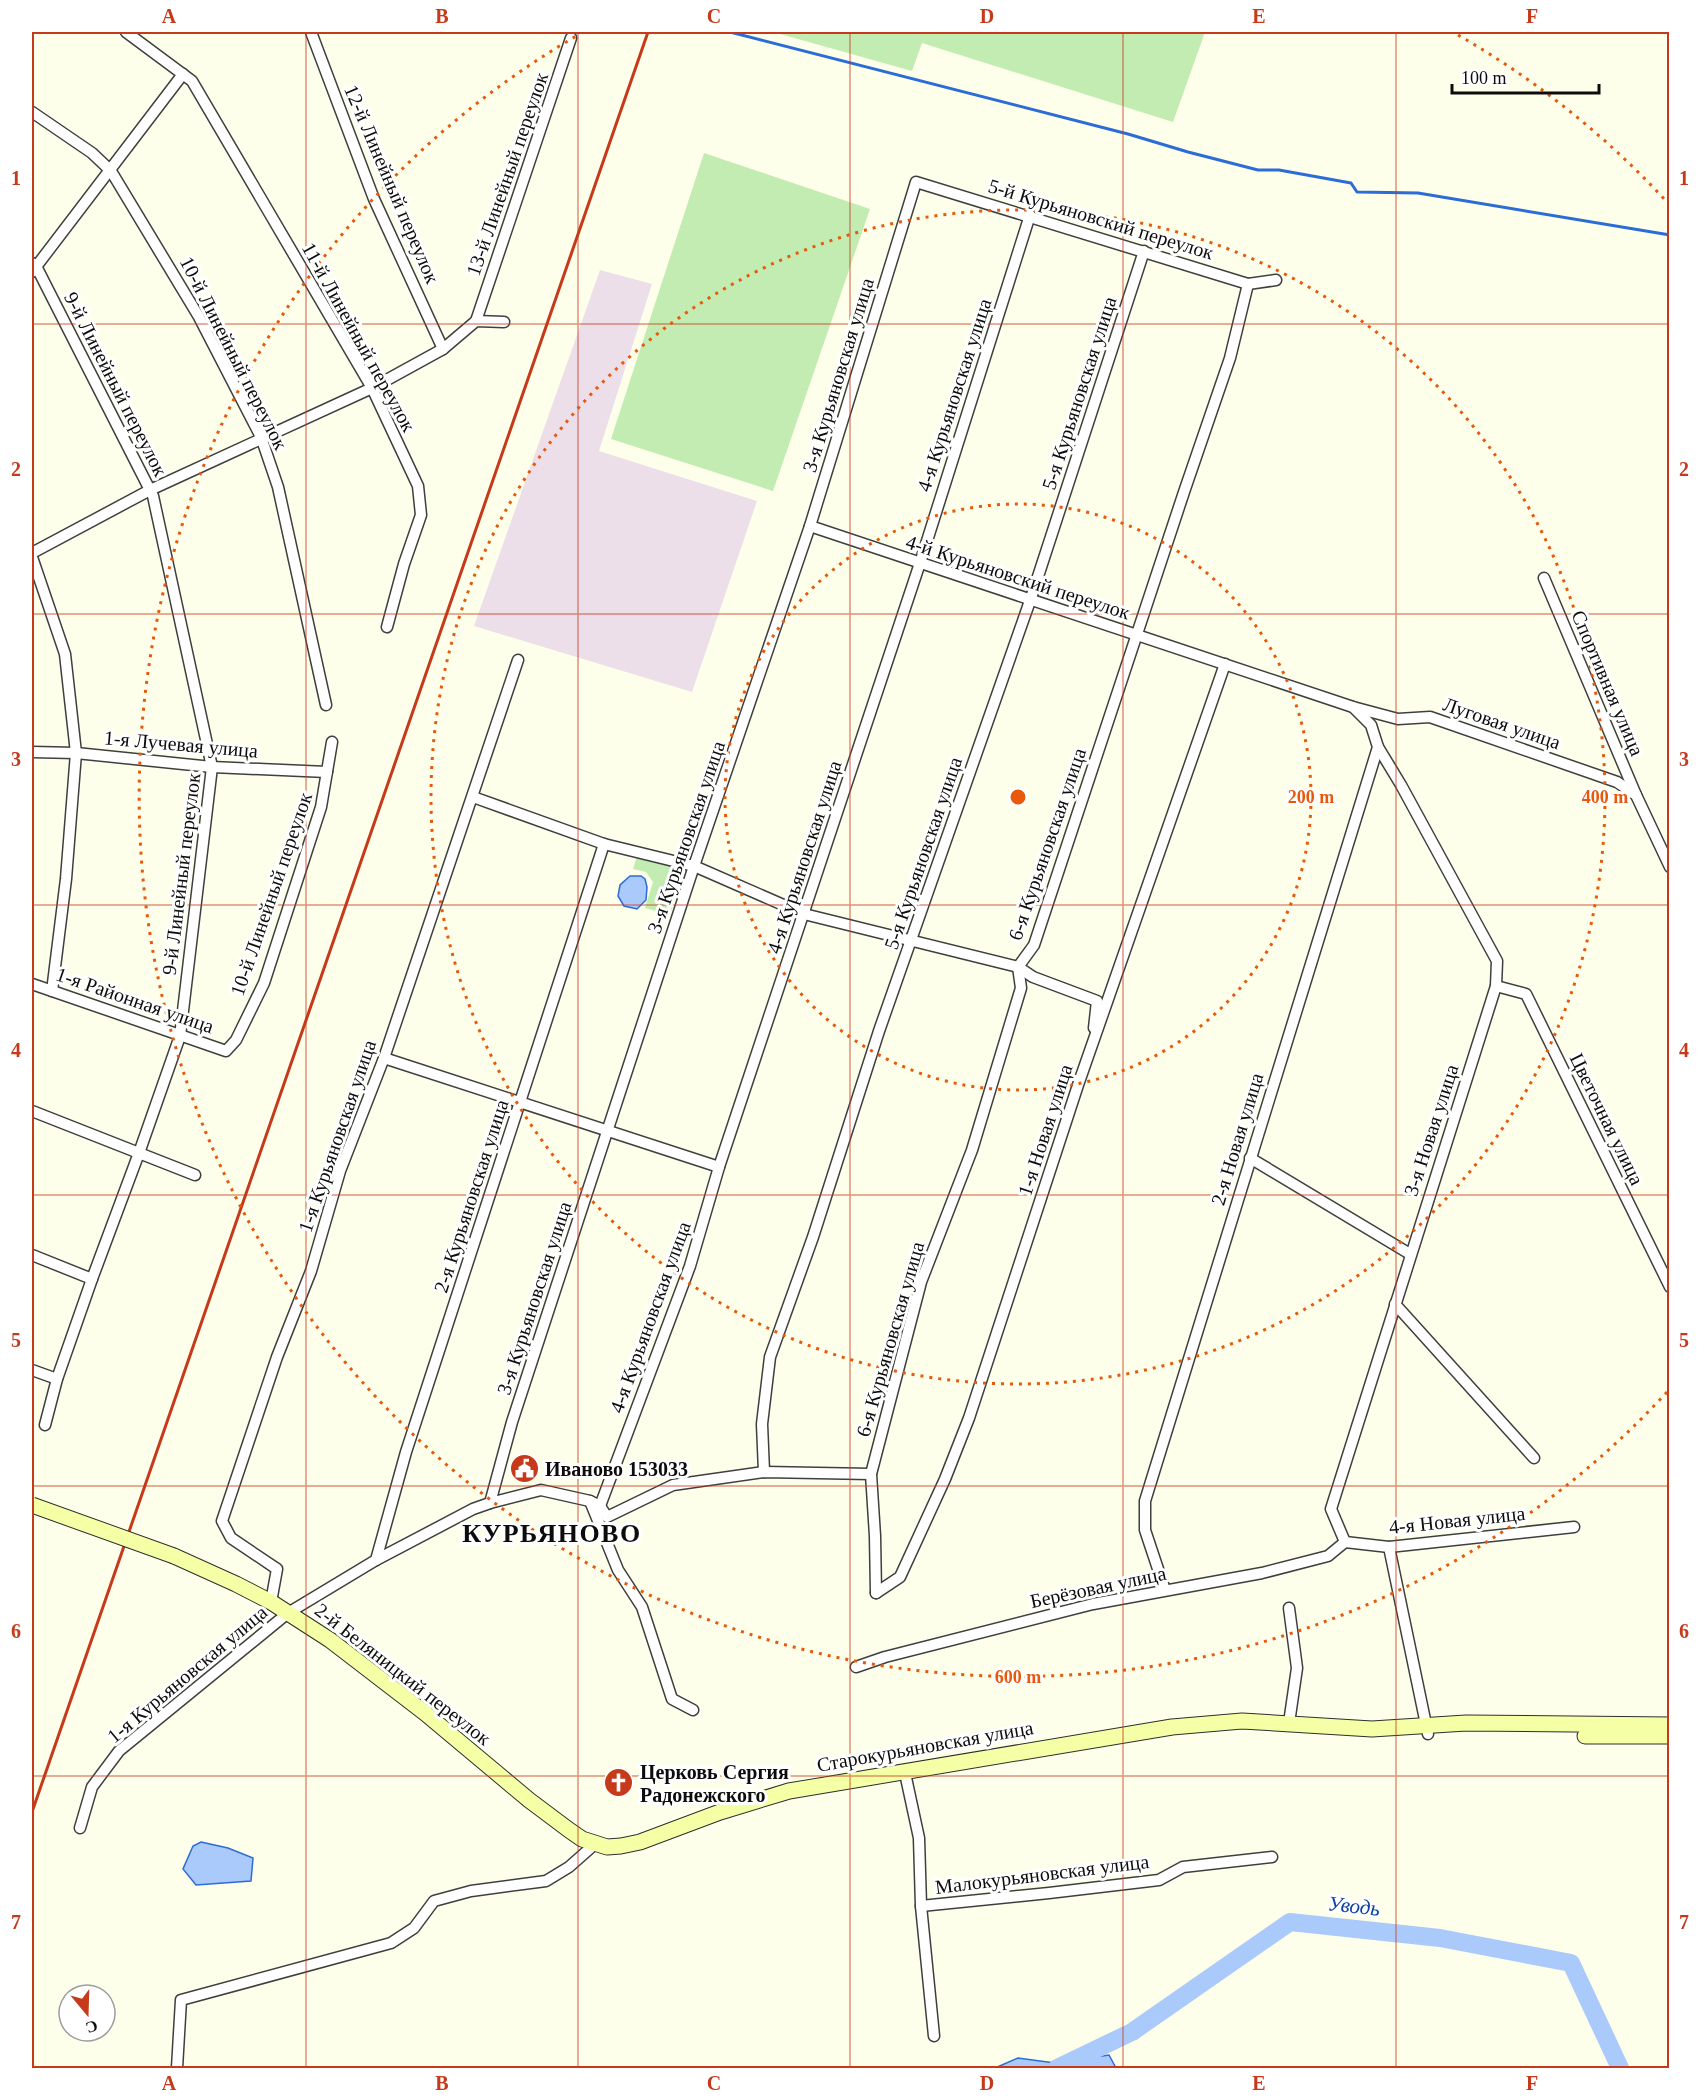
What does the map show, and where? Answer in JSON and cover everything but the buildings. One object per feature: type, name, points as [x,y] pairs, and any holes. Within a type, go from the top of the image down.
[{"type":"main road","name":"2-й Беляницкий переулок","points":[[32,1505],[174,1556],[271,1602],[330,1640],[416,1706],[529,1800],[582,1839],[595,1844]]},
{"type":"main road","name":"Старокурьяновская улица","points":[[595,1844],[621,1846],[640,1842],[720,1812],[789,1791],[1172,1727],[1242,1721],[1332,1728],[1428,1730],[1466,1723],[1670,1725]]},
{"type":"main road","points":[[1428,1730],[1670,1736]]},
{"type":"street","points":[[33,267],[188,77],[126,32]]},
{"type":"street","name":"12-й Линейный переулок","points":[[311,32],[374,199],[443,349]]},
{"type":"street","name":"13-й Линейный переулок","points":[[476,321],[572,38]]},
{"type":"street","name":"11-й Линейный переулок","points":[[188,77],[372,388],[418,486],[421,515],[404,564],[387,627]]},
{"type":"street","name":"10-й Линейный переулок","points":[[32,112],[93,153],[111,171],[199,317],[261,437],[278,487],[326,705]]},
{"type":"street","name":"5-й Курьяновский переулок","points":[[916,182],[1030,215],[1248,284],[1276,280]]},
{"type":"street","name":"3-я Курьяновская улица","points":[[489,1503],[512,1422],[694,866],[810,526],[916,182]]},
{"type":"street","name":"4-я Курьяновская улица","points":[[595,1503],[690,1266],[719,1167],[920,563],[1030,215]]},
{"type":"street","name":"5-я Курьяновская улица","points":[[764,1472],[762,1424],[770,1357],[911,941],[1031,598],[1144,251]]},
{"type":"street","name":"9-й Линейный переулок","points":[[33,267],[153,496],[212,767],[180,1036],[57,1379],[45,1425]]},
{"type":"street","name":"6-я Курьяновская улица","points":[[876,1593],[871,1474],[921,1282],[972,1150],[1021,988],[1018,967],[1034,945],[1230,358],[1248,284]]},
{"type":"street","points":[[51,991],[66,879],[76,753],[65,654],[32,555],[150,490],[261,437],[372,388],[443,349],[476,321],[504,322]]},
{"type":"street","name":"4-й Курьяновский переулок","points":[[810,526],[1219,662]]},
{"type":"street","name":"Спортивная улица","points":[[1544,578],[1636,795],[1670,867]]},
{"type":"street","name":"1-я Курьяновская улица","points":[[271,1602],[277,1569],[231,1538],[222,1521],[277,1357],[311,1270],[340,1171],[384,1058],[518,660]]},
{"type":"street","name":"Луговая улица","points":[[1219,662],[1353,707],[1398,719],[1430,717],[1617,782],[1636,795]]},
{"type":"street","name":"1-я Новая улица","points":[[876,1593],[900,1577],[945,1479],[969,1418],[1219,662]]},
{"type":"street","points":[[1353,707],[1371,725],[1378,747]]},
{"type":"street","name":"10-й Линейный переулок","points":[[226,1051],[236,1040],[264,983],[321,807],[332,742]]},
{"type":"street","name":"3-я Новая улица","points":[[1345,1542],[1331,1509],[1496,986],[1497,961],[1378,747]]},
{"type":"street","name":"2-я Новая улица","points":[[1165,1590],[1145,1530],[1144,1501],[1378,747]]},
{"type":"street","name":"1-я Лучевая улица","points":[[32,752],[76,753],[212,767],[327,772]]},
{"type":"street","points":[[472,797],[604,844],[694,866],[804,914],[1018,967],[1033,977],[1097,1001],[1091,1049]]},
{"type":"street","name":"2-я Курьяновская улица","points":[[376,1560],[406,1452],[604,844]]},
{"type":"street","name":"1-я Районная улица","points":[[32,984],[226,1051]]},
{"type":"street","name":"Цветочная улица","points":[[1496,986],[1526,994],[1670,1287]]},
{"type":"street","points":[[384,1058],[719,1167]]},
{"type":"street","points":[[32,1111],[195,1175]]},
{"type":"street","points":[[1250,1158],[1410,1254]]},
{"type":"street","points":[[32,1255],[92,1279]]},
{"type":"street","points":[[1395,1304],[1534,1458]]},
{"type":"street","points":[[32,1370],[57,1379]]},
{"type":"street","points":[[764,1472],[871,1474]]},
{"type":"street","name":"1-я Курьяновская улица","points":[[80,1828],[92,1787],[119,1751],[288,1613],[376,1560],[489,1503],[540,1490],[595,1503],[607,1517],[673,1485],[764,1472]]},
{"type":"street","points":[[595,1503],[618,1570],[642,1607],[672,1699],[693,1710]]},
{"type":"street","name":"4-я Новая улица","points":[[1345,1542],[1389,1547],[1574,1527]]},
{"type":"street","name":"Берёзовая улица","points":[[856,1667],[885,1657],[1082,1607],[1262,1573],[1328,1556],[1345,1542]]},
{"type":"street","points":[[1389,1547],[1428,1730]]},
{"type":"street","points":[[1288,1608],[1297,1668],[1289,1723]]},
{"type":"street","points":[[905,1773],[919,1838],[921,1906],[934,2036]]},
{"type":"street","points":[[177,2068],[181,2000],[391,1942],[414,1928],[434,1901],[471,1891],[546,1881],[569,1867],[595,1844]]},
{"type":"street","name":"Малокурьяновская улица","points":[[921,1906],[1159,1880],[1183,1867],[1272,1857]]},
{"type":"shaded area","points":[[600,270],[652,284],[599,451],[757,501],[692,692],[474,626]]},
{"type":"green space","points":[[773,32],[1205,32],[1173,122],[922,43],[912,71]]},
{"type":"green space","points":[[704,153],[870,209],[773,491],[611,439]]},
{"type":"green space","points":[[637,856],[683,869],[670,915],[645,908],[653,882],[646,872],[633,869]]},
{"type":"water","points":[[630,876],[641,876],[645,879],[647,887],[646,900],[637,909],[624,906],[618,896],[620,885]]},
{"type":"water","points":[[201,1842],[228,1848],[253,1858],[251,1881],[196,1885],[183,1869],[193,1846]]},
{"type":"water","points":[[1109,2055],[1116,2068],[995,2068],[1018,2058],[1055,2063]]},
{"type":"waterway","points":[[730,32],[1128,134],[1258,170],[1279,170],[1351,183],[1357,192],[1418,193],[1670,235]]},
{"type":"waterway","name":"Уводь","points":[[1057,2068],[1132,2032],[1290,1922],[1440,1938],[1571,1963],[1620,2068]]},
{"type":"railway","points":[[32,1812],[648,32]]},
{"type":"place","name":"Иваново 153033","points":[[524,1469]]},
{"type":"place","name":"Церковь Сергия Радонежского","points":[[619,1783]]},
{"type":"district","name":"КУРЬЯНОВО","points":[[552,1533]]}]
